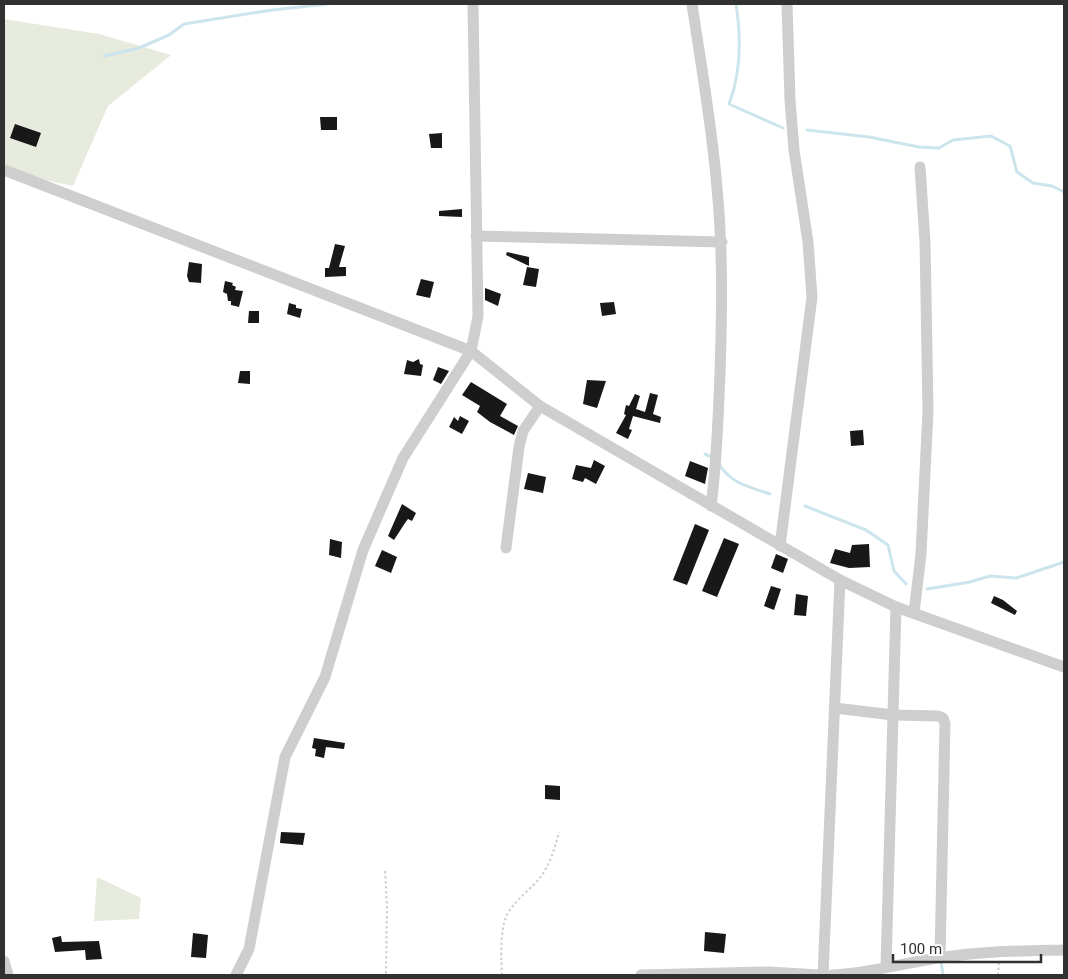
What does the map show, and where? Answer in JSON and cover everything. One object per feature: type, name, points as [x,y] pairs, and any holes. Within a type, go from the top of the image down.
[{"type":"street","points":[[236,975],[249,949],[285,757],[325,677],[363,550],[403,458],[471,351],[478,316],[472,4]]},
{"type":"street","points":[[692,4],[717,186],[722,242],[723,289],[718,430],[715,479],[711,506]]},
{"type":"street","points":[[780,546],[812,297],[808,242],[794,150],[790,100],[787,4]]},
{"type":"street","points":[[914,613],[920,554],[928,411],[924,242],[920,167]]},
{"type":"street","points":[[4,170],[471,351],[540,406],[840,580],[896,607],[1064,667]]},
{"type":"street","points":[[476,236],[722,242]]},
{"type":"street","points":[[506,548],[521,439],[523,431],[540,406]]},
{"type":"street","points":[[641,975],[768,972],[822,975],[840,580]]},
{"type":"street","points":[[886,967],[896,607]]},
{"type":"street","points":[[834,708],[893,715],[938,716],[944,718],[940,957]]},
{"type":"street","points":[[832,975],[855,975],[940,957],[999,951],[1064,950]]},
{"type":"street","points":[[4,961],[8,975]]},
{"type":"path","points":[[502,975],[501,956],[506,916],[541,876],[554,853],[559,832]]},
{"type":"path","points":[[385,871],[387,907],[386,975]]},
{"type":"shaded area","points":[[4,19],[99,34],[171,55],[108,106],[73,186],[4,171]]},
{"type":"shaded area","points":[[97,877],[141,898],[139,919],[94,921]]},
{"type":"building","points":[[320,117],[337,117],[337,130],[321,130]]},
{"type":"building","points":[[15,124],[41,133],[36,147],[10,138]]},
{"type":"building","points":[[442,133],[442,148],[431,148],[429,134]]},
{"type":"building","points":[[462,209],[462,217],[439,216],[439,211]]},
{"type":"building","points":[[335,244],[345,246],[339,267],[346,267],[346,276],[325,277],[325,268],[329,268]]},
{"type":"building","points":[[507,252],[529,257],[529,266],[506,255]]},
{"type":"building","points":[[189,262],[202,264],[201,283],[189,282],[187,276]]},
{"type":"building","points":[[527,267],[539,269],[536,287],[523,285]]},
{"type":"building","points":[[421,279],[434,282],[430,298],[416,295]]},
{"type":"building","points":[[225,281],[233,283],[232,285],[236,287],[235,290],[243,291],[239,307],[231,305],[227,294],[223,292]]},
{"type":"building","points":[[485,288],[501,294],[498,306],[485,300]]},
{"type":"building","points":[[614,302],[616,314],[602,316],[600,303]]},
{"type":"building","points":[[289,303],[296,305],[296,308],[302,309],[300,318],[287,314]]},
{"type":"building","points":[[249,311],[259,311],[259,323],[248,323]]},
{"type":"building","points":[[419,359],[420,364],[423,365],[421,376],[404,374],[407,360],[413,362]]},
{"type":"building","points":[[438,367],[449,371],[441,384],[433,380]]},
{"type":"building","points":[[240,371],[250,371],[250,384],[238,383]]},
{"type":"building","points":[[587,380],[606,381],[597,408],[583,404]]},
{"type":"building","points":[[471,382],[507,404],[500,416],[518,426],[514,435],[490,422],[477,412],[480,406],[462,395]]},
{"type":"building","points":[[650,393],[658,395],[653,414],[661,417],[660,423],[633,416],[629,429],[632,430],[628,439],[616,433],[626,415],[624,414],[626,405],[629,406],[635,394],[640,396],[636,409],[645,412]]},
{"type":"building","points":[[460,416],[469,421],[462,434],[449,427],[454,417],[458,421]]},
{"type":"building","points":[[863,430],[864,445],[851,446],[850,431]]},
{"type":"building","points":[[594,460],[605,466],[596,484],[585,478],[583,482],[572,479],[576,465],[591,468]]},
{"type":"building","points":[[690,461],[708,468],[705,484],[685,476]]},
{"type":"building","points":[[528,473],[546,477],[543,493],[524,489]]},
{"type":"building","points":[[402,504],[416,513],[412,521],[408,519],[394,540],[388,536]]},
{"type":"building","points":[[695,524],[709,530],[687,585],[673,580]]},
{"type":"building","points":[[724,538],[739,544],[717,597],[702,591]]},
{"type":"building","points":[[330,539],[342,542],[341,558],[329,555]]},
{"type":"building","points":[[869,544],[870,567],[849,568],[830,563],[835,549],[850,553],[852,545]]},
{"type":"building","points":[[382,550],[397,557],[391,573],[375,566]]},
{"type":"building","points":[[776,554],[788,559],[783,573],[771,568]]},
{"type":"building","points":[[771,586],[781,589],[774,610],[764,606]]},
{"type":"building","points":[[796,594],[808,596],[806,616],[794,615]]},
{"type":"building","points":[[994,596],[1003,600],[1017,611],[1015,615],[991,603]]},
{"type":"building","points":[[314,738],[345,743],[344,749],[326,747],[324,758],[315,756],[316,749],[312,748]]},
{"type":"building","points":[[545,785],[560,786],[560,800],[545,799]]},
{"type":"building","points":[[281,832],[305,833],[303,845],[280,843]]},
{"type":"building","points":[[705,932],[726,934],[724,953],[704,951]]},
{"type":"building","points":[[193,933],[208,935],[206,958],[191,957]]},
{"type":"building","points":[[61,936],[62,942],[99,941],[102,959],[86,960],[85,950],[55,952],[52,938]]},
{"type":"waterway","points":[[104,56],[139,48],[169,35],[184,24],[272,10],[328,4]]},
{"type":"waterway","points":[[736,4],[739,54],[736,80],[729,104],[783,128]]},
{"type":"waterway","points":[[807,130],[869,137],[919,147],[939,148],[953,140],[991,136],[1010,146],[1017,172],[1033,183],[1052,186],[1064,192]]},
{"type":"waterway","points":[[705,454],[712,457]]},
{"type":"waterway","points":[[719,464],[735,480],[748,487],[770,494]]},
{"type":"waterway","points":[[805,506],[866,530],[888,545],[894,571],[906,584]]},
{"type":"waterway","points":[[927,589],[970,582],[990,576],[1016,578],[1064,562]]},
{"type":"waterway","points":[[941,961],[943,975]]}]
